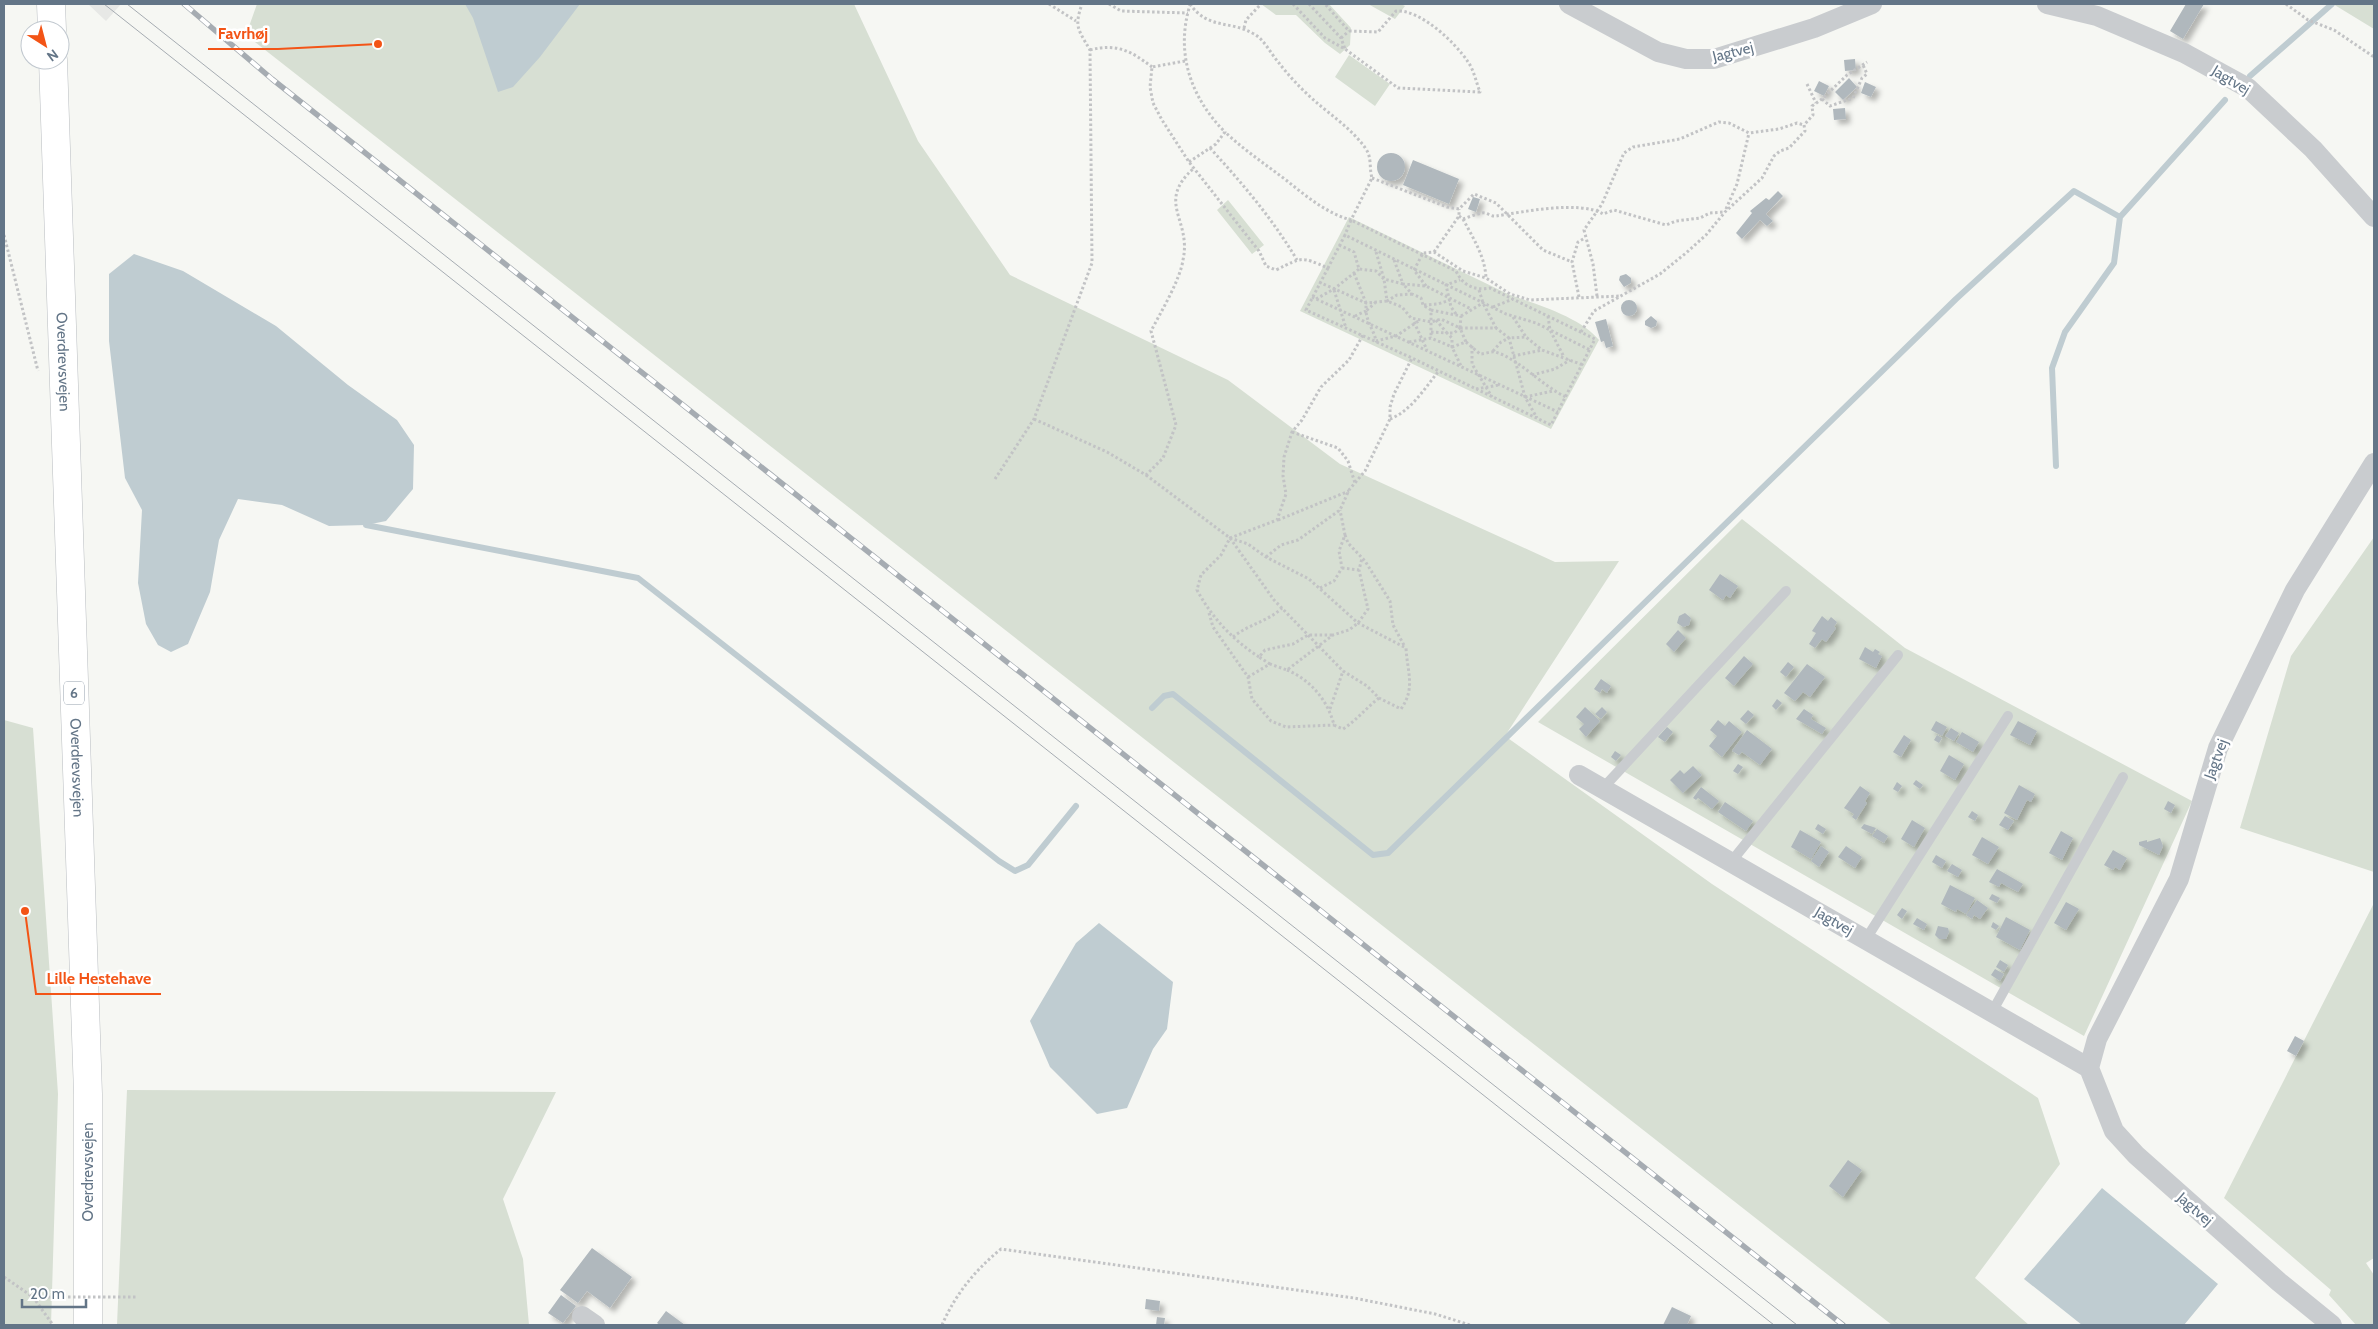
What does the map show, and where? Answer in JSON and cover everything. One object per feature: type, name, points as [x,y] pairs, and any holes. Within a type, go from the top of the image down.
[{"type":"main road","points":[[51,4],[52,20]]},
{"type":"main road","name":"Overdrevsvejen","points":[[53,70],[87,1084],[88,1325]]},
{"type":"street","name":"Jagtvej","points":[[1570,4],[1658,52],[1686,59],[1714,58],[1814,28],[1872,4]]},
{"type":"street","name":"Jagtvej","points":[[2047,4],[2097,16],[2167,46],[2248,88],[2312,149],[2374,217]]},
{"type":"street","name":"Jagtvej","points":[[2332,1325],[2279,1282],[2136,1155],[2114,1131],[2089,1068],[2097,1040],[2179,879],[2218,748],[2295,590],[2374,463]]},
{"type":"street","name":"Jagtvej","points":[[1579,775],[2089,1068]]},
{"type":"lane","points":[[1602,788],[1786,591]]},
{"type":"lane","points":[[1731,862],[1898,655]]},
{"type":"lane","points":[[1866,939],[2008,716]]},
{"type":"lane","points":[[1992,1012],[2123,777]]},
{"type":"path","points":[[995,479],[1034,419],[1092,263],[1090,50],[1076,21],[1049,4]]},
{"type":"path","points":[[1076,21],[1082,4]]},
{"type":"path","points":[[1109,4],[1122,10],[1188,13]]},
{"type":"path","points":[[1190,4],[1185,61],[1198,99],[1225,132],[1243,149],[1305,196],[1338,217],[1351,220],[1422,254],[1456,272],[1460,280],[1480,290],[1490,288],[1595,339],[1551,425],[1376,341],[1306,310],[1314,298],[1319,282],[1328,268],[1351,220],[1372,178],[1369,168],[1370,156],[1364,146],[1337,119],[1314,100],[1281,66],[1256,35],[1244,28],[1218,24],[1201,16],[1190,4]]},
{"type":"path","points":[[1244,28],[1246,20],[1261,4]]},
{"type":"path","points":[[1292,4],[1298,4]]},
{"type":"path","points":[[1292,4],[1324,38],[1345,49],[1398,88],[1480,92],[1469,63],[1450,40],[1425,21],[1405,10],[1396,11],[1378,32],[1349,31],[1341,38]]},
{"type":"path","points":[[1309,4],[1341,38],[1345,49]]},
{"type":"path","points":[[1325,4],[1349,31]]},
{"type":"path","points":[[2286,4],[2308,20],[2334,30],[2374,57]]},
{"type":"path","points":[[1090,50],[1100,48],[1127,50],[1152,67],[1185,61]]},
{"type":"path","points":[[1581,332],[1594,311],[1660,274],[1686,254],[1706,235],[1725,212],[1762,178],[1774,156],[1780,150],[1789,148],[1797,140],[1804,131],[1804,125],[1813,116],[1812,106],[1841,80],[1865,64],[1867,74],[1862,78],[1853,98],[1830,106],[1822,99]]},
{"type":"path","points":[[1152,67],[1150,87],[1153,103],[1189,162],[1259,251],[1266,266],[1276,270],[1297,260],[1311,259],[1328,268]]},
{"type":"path","points":[[1807,84],[1816,103]]},
{"type":"path","points":[[1597,296],[1593,264],[1584,230],[1602,204],[1624,153],[1633,147],[1680,139],[1719,122],[1728,123],[1750,133],[1779,129],[1797,123],[1804,125]]},
{"type":"path","points":[[1189,162],[1210,148],[1225,132]]},
{"type":"path","points":[[1725,212],[1737,184],[1750,133]]},
{"type":"path","points":[[1210,148],[1232,170],[1273,221],[1297,260]]},
{"type":"path","points":[[1146,475],[1163,458],[1176,425],[1151,331],[1183,262],[1186,239],[1175,207],[1175,194],[1181,180],[1194,168]]},
{"type":"path","points":[[1372,178],[1447,207],[1459,209]]},
{"type":"path","points":[[1434,252],[1459,216],[1459,209],[1474,194],[1496,203],[1543,250],[1572,262]]},
{"type":"path","points":[[1463,219],[1483,212],[1494,217],[1506,213],[1560,208],[1597,210],[1603,214],[1614,210],[1666,225],[1676,221],[1700,218],[1710,213],[1725,212]]},
{"type":"path","points":[[1459,216],[1463,219],[1479,248],[1486,267],[1486,278]]},
{"type":"path","points":[[1344,235],[1482,303],[1550,330],[1590,350]]},
{"type":"path","points":[[1579,297],[1572,262],[1578,242],[1586,238]]},
{"type":"path","points":[[1340,244],[1354,252],[1359,270]]},
{"type":"path","points":[[1376,251],[1384,279],[1387,300]]},
{"type":"path","points":[[1414,270],[1423,252],[1434,252],[1463,271],[1486,278],[1510,294],[1530,300],[1622,296]]},
{"type":"path","points":[[1394,260],[1403,284],[1412,294],[1421,298],[1423,305],[1431,310],[1461,316]]},
{"type":"path","points":[[1314,298],[1334,289],[1359,270],[1376,272],[1384,279],[1403,284],[1426,286]]},
{"type":"path","points":[[1414,270],[1426,286],[1450,300],[1471,309]]},
{"type":"path","points":[[1354,273],[1366,303],[1367,323],[1375,332],[1376,341]]},
{"type":"path","points":[[1446,285],[1460,280]]},
{"type":"path","points":[[1319,282],[1366,303],[1387,300],[1397,295],[1412,294]]},
{"type":"path","points":[[1446,285],[1451,307],[1456,314]]},
{"type":"path","points":[[1334,289],[1346,328]]},
{"type":"path","points":[[1480,290],[1482,303],[1496,328],[1509,338],[1525,397],[1537,419]]},
{"type":"path","points":[[1314,298],[1558,412]]},
{"type":"path","points":[[1493,308],[1513,299]]},
{"type":"path","points":[[1387,300],[1402,307],[1411,318],[1427,350]]},
{"type":"path","points":[[1423,305],[1438,304],[1450,300]]},
{"type":"path","points":[[1354,316],[1366,311],[1377,302]]},
{"type":"path","points":[[1461,316],[1482,303]]},
{"type":"path","points":[[1431,310],[1431,338]]},
{"type":"path","points":[[1461,316],[1460,328],[1466,342],[1480,354],[1492,351],[1501,342],[1509,338],[1526,337]]},
{"type":"path","points":[[1513,316],[1526,337],[1542,350],[1583,364]]},
{"type":"path","points":[[1548,316],[1550,330],[1564,358]]},
{"type":"path","points":[[1411,318],[1431,322],[1441,319],[1460,328],[1496,328]]},
{"type":"path","points":[[1376,341],[1396,336],[1420,319]]},
{"type":"path","points":[[1436,320],[1452,338],[1452,347],[1461,366]]},
{"type":"path","points":[[1431,332],[1454,333],[1460,328]]},
{"type":"path","points":[[1278,520],[1286,494],[1283,476],[1284,457],[1292,432],[1302,420],[1321,387],[1349,360],[1363,335]]},
{"type":"path","points":[[1409,342],[1431,338],[1452,347],[1466,342]]},
{"type":"path","points":[[1472,346],[1472,364],[1492,397]]},
{"type":"path","points":[[1492,351],[1507,356],[1514,356],[1542,350]]},
{"type":"path","points":[[1507,356],[1532,376],[1566,397]]},
{"type":"path","points":[[1266,557],[1281,545],[1305,536],[1340,510],[1349,490],[1365,471],[1390,419],[1390,407],[1394,394],[1412,358]]},
{"type":"path","points":[[1532,376],[1554,369],[1570,360]]},
{"type":"path","points":[[1390,419],[1400,415],[1413,403],[1438,372]]},
{"type":"path","points":[[1475,389],[1500,385]]},
{"type":"path","points":[[1525,397],[1554,391]]},
{"type":"path","points":[[1034,419],[1107,452],[1146,475],[1230,538],[1282,608],[1343,671],[1367,686],[1380,698],[1401,709],[1408,700],[1411,682],[1406,668],[1406,648],[1393,625],[1390,601],[1362,558],[1348,542],[1340,510]]},
{"type":"path","points":[[1292,432],[1338,448],[1348,461],[1355,483]]},
{"type":"path","points":[[1349,490],[1230,538],[1221,555],[1201,575],[1197,590],[1209,612],[1213,627],[1248,677],[1252,699],[1271,722],[1286,727],[1334,725],[1343,729],[1360,718],[1370,704],[1380,698]]},
{"type":"path","points":[[1320,588],[1334,581],[1342,568],[1339,551],[1345,534]]},
{"type":"path","points":[[1230,538],[1248,544],[1266,557],[1309,579],[1358,623],[1406,648]]},
{"type":"path","points":[[1259,657],[1265,650],[1293,644],[1308,635],[1333,635],[1349,630],[1358,623],[1368,609],[1359,570],[1362,558]]},
{"type":"path","points":[[1342,568],[1359,570]]},
{"type":"path","points":[[1233,637],[1246,627],[1271,618],[1282,608]]},
{"type":"path","points":[[1209,612],[1241,645],[1270,664],[1306,680],[1330,709],[1334,725]]},
{"type":"path","points":[[1287,670],[1333,635]]},
{"type":"path","points":[[1248,677],[1270,664]]},
{"type":"path","points":[[1330,709],[1343,671]]},
{"type":"path","points":[[942,1325],[951,1304],[983,1263],[1001,1249],[1354,1298],[1435,1314],[1470,1325]]},
{"type":"path","points":[[4,1278],[33,1297],[53,1325]]},
{"type":"path","points":[[33,1297],[138,1297]]},
{"type":"shaded area","points":[[88,4],[121,4],[106,21]]},
{"type":"shaded area","points":[[257,4],[854,4],[918,141],[1010,275],[1228,380],[1340,464],[1555,562],[1619,561],[1505,736],[1712,884],[2038,1098],[2060,1164],[1975,1278],[2029,1325],[1892,1325],[246,35]]},
{"type":"shaded area","points":[[465,4],[580,4],[540,57],[513,87],[498,92],[473,18]]},
{"type":"shaded area","points":[[1261,4],[1329,4],[1351,28],[1350,45],[1340,54],[1325,43],[1296,15],[1276,15]]},
{"type":"shaded area","points":[[1368,4],[1401,4],[1405,6],[1395,19]]},
{"type":"shaded area","points":[[2333,4],[2374,4],[2374,29]]},
{"type":"shaded area","points":[[1349,55],[1390,84],[1375,106],[1335,77]]},
{"type":"shaded area","points":[[1228,200],[1264,245],[1252,254],[1217,210]]},
{"type":"shaded area","points":[[1349,217],[1510,295],[1546,307],[1570,318],[1582,325],[1599,340],[1551,429],[1300,311]]},
{"type":"shaded area","points":[[134,254],[183,271],[276,326],[348,385],[397,420],[414,445],[413,489],[386,521],[366,525],[329,526],[282,505],[238,499],[219,540],[210,592],[188,644],[171,652],[158,645],[146,624],[138,583],[142,510],[125,478],[109,341],[109,274]]},
{"type":"shaded area","points":[[1742,519],[1905,648],[2192,801],[2084,1036],[1538,722]]},
{"type":"shaded area","points":[[2374,537],[2374,872],[2240,828],[2291,656]]},
{"type":"shaded area","points":[[4,720],[33,728],[58,1094],[51,1325],[4,1325]]},
{"type":"shaded area","points":[[2374,903],[2374,1258],[2366,1263],[2374,1275],[2374,1325],[2356,1325],[2329,1295],[2331,1290],[2224,1198]]},
{"type":"shaded area","points":[[1099,923],[1173,982],[1167,1029],[1153,1049],[1127,1108],[1097,1114],[1050,1067],[1030,1021],[1076,943]]},
{"type":"shaded area","points":[[127,1090],[556,1092],[503,1199],[523,1259],[529,1325],[117,1325]]},
{"type":"shaded area","points":[[2102,1188],[2218,1284],[2184,1325],[2082,1325],[2024,1279]]},
{"type":"building","points":[[2186,4],[2204,4],[2183,39],[2170,31]]},
{"type":"building","points":[[1855,59],[1856,70],[1845,71],[1844,60]]},
{"type":"building","points":[[1849,78],[1857,87],[1843,100],[1835,92]]},
{"type":"building","points":[[1819,81],[1829,86],[1824,96],[1814,91]]},
{"type":"building","points":[[1865,82],[1876,87],[1871,97],[1861,93]]},
{"type":"building","points":[[1845,108],[1846,119],[1834,120],[1833,109]]},
{"type":"building","points":[[1391,153],[1401,157],[1405,167],[1401,177],[1391,181],[1381,177],[1377,167],[1381,157]]},
{"type":"building","points":[[1413,160],[1459,179],[1449,204],[1403,185]]},
{"type":"building","points":[[1778,191],[1783,196],[1766,214],[1773,221],[1767,226],[1760,220],[1742,239],[1736,233],[1752,213],[1750,211],[1766,198],[1769,200]]},
{"type":"building","points":[[1473,197],[1480,199],[1476,212],[1468,209]]},
{"type":"building","points":[[1626,274],[1631,278],[1631,283],[1624,287],[1619,280],[1620,276]]},
{"type":"building","points":[[1626,300],[1632,300],[1637,305],[1635,314],[1626,316],[1621,311],[1621,305]]},
{"type":"building","points":[[1651,316],[1657,321],[1656,326],[1651,328],[1645,325],[1645,321]]},
{"type":"building","points":[[1606,319],[1613,346],[1606,348],[1604,341],[1601,342],[1595,322]]},
{"type":"building","points":[[1720,574],[1738,586],[1730,598],[1726,595],[1723,600],[1709,590]]},
{"type":"building","points":[[1685,613],[1691,618],[1689,625],[1683,627],[1677,623],[1679,616]]},
{"type":"building","points":[[1822,616],[1828,621],[1831,617],[1837,622],[1834,627],[1836,628],[1826,642],[1822,639],[1815,648],[1809,644],[1816,633],[1812,631]]},
{"type":"building","points":[[1678,630],[1686,638],[1674,652],[1666,644]]},
{"type":"building","points":[[1865,647],[1873,652],[1875,649],[1880,652],[1878,654],[1882,656],[1876,668],[1859,659]]},
{"type":"building","points":[[1744,656],[1753,664],[1734,686],[1725,678]]},
{"type":"building","points":[[1788,662],[1794,667],[1786,677],[1780,672]]},
{"type":"building","points":[[1807,664],[1825,677],[1810,697],[1803,692],[1795,701],[1784,693]]},
{"type":"building","points":[[1601,679],[1611,686],[1607,693],[1602,689],[1600,693],[1594,689]]},
{"type":"building","points":[[1777,699],[1782,703],[1776,710],[1772,706]]},
{"type":"building","points":[[1585,707],[1600,721],[1586,737],[1579,729],[1584,724],[1576,717]]},
{"type":"building","points":[[1602,707],[1607,712],[1601,719],[1595,714]]},
{"type":"building","points":[[1804,709],[1813,715],[1811,719],[1826,728],[1822,734],[1796,719]]},
{"type":"building","points":[[1748,710],[1754,715],[1746,724],[1740,719]]},
{"type":"building","points":[[1718,720],[1725,726],[1729,721],[1742,732],[1722,757],[1709,746],[1717,736],[1710,730]]},
{"type":"building","points":[[1936,721],[1947,727],[1942,736],[1931,730]]},
{"type":"building","points":[[2018,721],[2037,731],[2030,745],[2010,735]]},
{"type":"building","points":[[1667,727],[1673,732],[1665,742],[1658,737]]},
{"type":"building","points":[[1951,728],[1959,733],[1954,741],[1945,736]]},
{"type":"building","points":[[1747,730],[1772,749],[1760,765],[1742,752],[1739,755],[1732,751]]},
{"type":"building","points":[[1962,732],[1979,742],[1973,752],[1956,742]]},
{"type":"building","points":[[1904,735],[1911,740],[1901,757],[1893,752]]},
{"type":"building","points":[[1937,735],[1942,738],[1939,743],[1934,740]]},
{"type":"building","points":[[1615,751],[1621,755],[1616,761],[1611,757]]},
{"type":"building","points":[[1949,755],[1964,764],[1955,780],[1940,771]]},
{"type":"building","points":[[1738,764],[1743,767],[1738,774],[1733,771]]},
{"type":"building","points":[[1693,766],[1702,775],[1683,793],[1670,780],[1680,770],[1684,774]]},
{"type":"building","points":[[1916,780],[1923,785],[1920,789],[1913,784]]},
{"type":"building","points":[[1897,782],[1902,786],[1898,792],[1893,789]]},
{"type":"building","points":[[2019,785],[2035,794],[2031,802],[2027,800],[2017,820],[2004,813]]},
{"type":"building","points":[[1860,786],[1870,793],[1865,801],[1867,803],[1856,820],[1852,817],[1854,814],[1844,808]]},
{"type":"building","points":[[1701,787],[1719,801],[1712,809],[1698,798],[1696,800],[1693,798]]},
{"type":"building","points":[[2168,801],[2175,805],[2171,813],[2164,809]]},
{"type":"building","points":[[1725,802],[1753,821],[1746,831],[1718,812]]},
{"type":"building","points":[[1972,811],[1978,815],[1975,821],[1968,817]]},
{"type":"building","points":[[2005,816],[2014,821],[2008,830],[1999,825]]},
{"type":"building","points":[[1912,820],[1925,828],[1914,847],[1901,839]]},
{"type":"building","points":[[1818,824],[1826,829],[1823,834],[1815,829]]},
{"type":"building","points":[[1864,824],[1876,828],[1872,834],[1861,828]]},
{"type":"building","points":[[1877,829],[1888,836],[1884,843],[1872,836]]},
{"type":"building","points":[[1800,830],[1821,842],[1811,859],[1791,847]]},
{"type":"building","points":[[2061,831],[2073,838],[2062,860],[2049,853]]},
{"type":"building","points":[[1982,837],[1999,847],[1988,864],[1972,855]]},
{"type":"building","points":[[2160,838],[2163,846],[2159,855],[2139,845],[2139,842]]},
{"type":"building","points":[[1821,846],[1829,852],[1819,867],[1811,861]]},
{"type":"building","points":[[1846,846],[1862,857],[1855,868],[1838,857]]},
{"type":"building","points":[[2113,850],[2127,858],[2120,870],[2115,867],[2113,870],[2104,865]]},
{"type":"building","points":[[1936,855],[1946,861],[1942,868],[1932,862]]},
{"type":"building","points":[[1952,864],[1962,870],[1958,877],[1947,871]]},
{"type":"building","points":[[1997,869],[2023,884],[2018,892],[2001,883],[1999,887],[1989,882]]},
{"type":"building","points":[[1950,885],[1975,898],[1966,914],[1957,909],[1956,912],[1941,904]]},
{"type":"building","points":[[1992,894],[2000,898],[1997,903],[1989,899]]},
{"type":"building","points":[[1977,900],[1988,908],[1980,919],[1974,915],[1972,919],[1966,915]]},
{"type":"building","points":[[2066,902],[2079,909],[2066,930],[2054,923]]},
{"type":"building","points":[[1902,908],[1907,911],[1902,919],[1897,915]]},
{"type":"building","points":[[2006,917],[2030,930],[2020,950],[1996,937]]},
{"type":"building","points":[[1917,918],[1927,924],[1924,930],[1913,924]]},
{"type":"building","points":[[1993,922],[1999,926],[1996,930],[1991,927]]},
{"type":"building","points":[[1938,926],[1948,928],[1949,932],[1946,939],[1939,939],[1935,935]]},
{"type":"building","points":[[2000,960],[2008,965],[2004,972],[1996,967]]},
{"type":"building","points":[[1995,969],[2004,974],[2000,981],[1991,975]]},
{"type":"building","points":[[2295,1036],[2304,1041],[2296,1056],[2287,1051]]},
{"type":"building","points":[[1848,1160],[1862,1170],[1843,1197],[1829,1186]]},
{"type":"building","points":[[592,1248],[632,1277],[610,1308],[587,1291],[578,1303],[560,1290]]},
{"type":"building","points":[[561,1295],[576,1306],[563,1323],[548,1313]]},
{"type":"building","points":[[1146,1299],[1160,1301],[1159,1311],[1145,1309]]},
{"type":"building","points":[[1672,1307],[1691,1316],[1687,1325],[1663,1325]]},
{"type":"building","points":[[666,1311],[685,1325],[660,1325],[657,1323]]},
{"type":"building","points":[[1157,1317],[1165,1318],[1164,1325],[1156,1325]]},
{"type":"waterway","points":[[2250,76],[2332,4]]},
{"type":"waterway","points":[[1152,708],[1164,696],[1173,694],[1373,855],[1388,853],[1956,299],[2074,191],[2120,217],[2225,100]]},
{"type":"waterway","points":[[2056,466],[2052,368],[2065,332],[2114,263],[2120,217]]},
{"type":"waterway","points":[[366,525],[638,578],[999,861],[1015,871],[1028,865],[1076,806]]},
{"type":"tram line","points":[[104,4],[1774,1325]]},
{"type":"tram line","points":[[127,4],[1797,1325]]},
{"type":"railway","points":[[184,4],[272,79],[1843,1325]]},
{"type":"place","name":"Favrhøj","points":[[378,44]]},
{"type":"place","name":"Lille Hestehave","points":[[25,911]]}]
